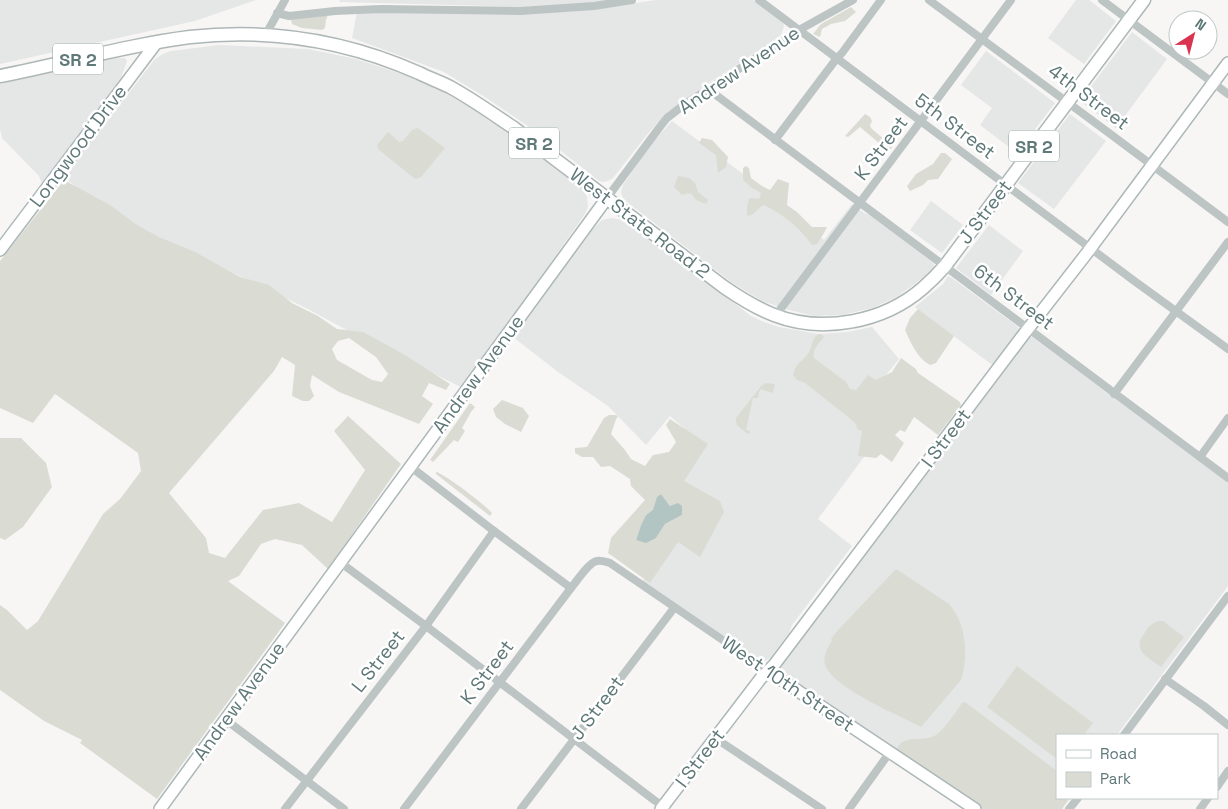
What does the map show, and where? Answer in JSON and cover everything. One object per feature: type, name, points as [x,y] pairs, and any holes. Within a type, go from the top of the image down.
[{"type":"main road","name":"J Street","points":[[826,324],[850,322],[888,310],[923,289],[944,266],[1144,0]]},
{"type":"main road","name":"West State Road 2","points":[[0,76],[157,42],[211,35],[266,34],[297,37],[333,43],[361,51],[409,68],[448,86],[475,102],[514,128],[724,287],[757,308],[791,320],[826,324]]},
{"type":"street","points":[[266,34],[285,0]]},
{"type":"street","points":[[277,13],[289,16],[381,9],[520,11],[594,6],[632,0]]},
{"type":"street","name":"5th Street","points":[[760,0],[1228,350]]},
{"type":"street","name":"Andrew Avenue","points":[[160,809],[667,118],[685,104],[799,30],[853,0]]},
{"type":"street","points":[[775,140],[881,0]]},
{"type":"street","name":"4th Street","points":[[929,0],[1228,222]]},
{"type":"street","name":"K Street","points":[[776,315],[1011,0]]},
{"type":"street","points":[[1102,0],[1228,94]]},
{"type":"street","name":"Longwood Drive","points":[[0,250],[157,42]]},
{"type":"street","name":"I Street","points":[[664,808],[715,738],[761,678],[774,665],[1091,248],[1228,63]]},
{"type":"street","name":"6th Street","points":[[708,89],[1228,478]]},
{"type":"street","points":[[1114,394],[1228,242]]},
{"type":"street","points":[[1200,457],[1228,418]]},
{"type":"street","points":[[411,467],[571,588]]},
{"type":"street","name":"L Street","points":[[285,809],[426,626],[494,531]]},
{"type":"street","name":"K Street","points":[[404,809],[571,588],[590,565],[600,560]]},
{"type":"street","name":"West 10th Street","points":[[600,560],[610,563],[674,608],[975,809]]},
{"type":"street","points":[[341,563],[664,808]]},
{"type":"street","points":[[1125,734],[1228,596]]},
{"type":"street","name":"J Street","points":[[521,809],[674,608]]},
{"type":"street","points":[[1166,679],[1228,725]]},
{"type":"street","points":[[226,720],[344,809]]},
{"type":"street","points":[[715,738],[822,809]]},
{"type":"street","points":[[849,809],[890,752]]},
{"type":"street","points":[[1218,785],[1228,771]]},
{"type":"shaded area","points":[[0,0],[256,0],[195,21],[0,64]]},
{"type":"shaded area","points":[[340,0],[608,0],[583,4],[524,7],[339,2]]},
{"type":"shaded area","points":[[656,0],[753,0],[783,23],[784,26],[781,35],[767,46],[710,82],[668,112],[650,131],[613,178],[603,182],[599,181],[538,133],[444,72],[352,38],[357,12],[596,9]]},
{"type":"shaded area","points":[[1076,0],[1089,0],[1116,21],[1084,64],[1048,38]]},
{"type":"shaded area","points":[[1132,32],[1167,59],[1116,128],[1080,101]]},
{"type":"shaded area","points":[[219,45],[308,49],[356,59],[411,77],[447,94],[476,111],[583,190],[587,197],[588,207],[585,214],[473,374],[468,377],[461,387],[369,342],[304,307],[106,212],[64,177],[155,59],[171,51]]},
{"type":"shaded area","points":[[986,51],[1055,103],[1017,153],[980,125],[992,108],[961,85]]},
{"type":"shaded area","points":[[125,58],[127,61],[121,78],[42,184],[39,176],[2,138],[0,129],[0,83],[20,77]]},
{"type":"shaded area","points":[[1070,114],[1106,141],[1054,209],[1018,183]]},
{"type":"shaded area","points":[[672,121],[794,212],[824,240],[852,204],[864,213],[877,219],[933,263],[935,268],[895,298],[872,308],[843,315],[814,316],[762,301],[731,282],[623,199],[621,192],[623,185],[651,144]]},
{"type":"shaded area","points":[[931,201],[963,225],[942,253],[910,230]]},
{"type":"shaded area","points":[[611,218],[624,220],[751,316],[779,327],[818,334],[847,332],[872,327],[899,359],[852,417],[878,438],[818,519],[852,546],[792,625],[789,633],[770,658],[764,662],[641,583],[695,498],[676,481],[701,443],[670,416],[646,445],[608,406],[558,372],[513,337],[592,230],[602,220]]},
{"type":"shaded area","points":[[989,225],[1023,251],[991,295],[956,268]]},
{"type":"shaded area","points":[[948,276],[1020,330],[1020,334],[995,367],[915,307],[943,284]]},
{"type":"shaded area","points":[[1032,337],[1228,483],[1228,586],[1118,734],[1056,734],[1056,798],[984,809],[783,675],[780,667],[1027,339]]},
{"type":"shaded area","points":[[661,494],[670,506],[678,503],[682,506],[682,515],[665,524],[656,538],[646,543],[636,540],[646,515],[653,510],[657,497]]},
{"type":"green space","points":[[851,7],[856,12],[845,21],[831,24],[822,29],[820,37],[813,34],[821,24]]},
{"type":"green space","points":[[328,15],[325,28],[322,30],[302,28],[292,24],[291,20],[292,19]]},
{"type":"green space","points":[[865,114],[872,121],[871,128],[887,142],[887,145],[894,138],[896,142],[883,159],[878,156],[879,143],[860,127],[848,137],[845,136]]},
{"type":"green space","points":[[418,128],[445,148],[421,177],[415,179],[378,149],[377,145],[388,132],[399,142],[403,141],[412,130]]},
{"type":"green space","points":[[702,138],[712,140],[728,157],[726,167],[718,173],[716,155],[699,143]]},
{"type":"green space","points":[[941,153],[945,153],[952,159],[938,179],[928,180],[923,185],[910,191],[907,186],[916,174],[933,164]]},
{"type":"green space","points":[[746,166],[749,168],[751,178],[770,190],[778,179],[789,183],[787,205],[812,227],[827,227],[817,244],[812,245],[790,222],[777,212],[763,205],[753,214],[747,216],[749,198],[759,199],[761,193],[743,180],[743,168]]},
{"type":"green space","points":[[678,176],[689,178],[695,183],[698,192],[708,200],[706,204],[698,201],[691,194],[682,195],[674,187]]},
{"type":"green space","points":[[64,180],[110,205],[137,225],[159,237],[195,252],[240,277],[269,285],[292,303],[318,316],[337,329],[363,332],[405,355],[450,384],[446,390],[429,383],[422,396],[433,404],[419,424],[339,392],[312,375],[310,386],[314,396],[309,401],[303,401],[292,396],[295,365],[282,357],[274,371],[169,493],[206,538],[209,553],[225,558],[263,510],[299,503],[332,522],[365,470],[334,431],[348,416],[401,464],[328,569],[302,545],[275,539],[261,544],[239,576],[228,581],[285,623],[157,799],[80,743],[82,740],[44,721],[0,690],[0,605],[27,630],[38,621],[103,514],[120,499],[141,471],[138,453],[55,394],[33,423],[0,408],[0,261]],"holes":[[[349,338],[376,357],[388,374],[382,382],[372,380],[337,360],[332,349],[338,341]]]},
{"type":"green space","points":[[918,309],[954,336],[936,363],[930,365],[918,354],[905,330],[910,318]]},
{"type":"green space","points":[[818,334],[824,337],[815,349],[814,358],[846,382],[850,389],[856,390],[868,375],[876,380],[892,372],[901,358],[916,369],[918,373],[960,402],[961,405],[938,435],[914,417],[905,432],[900,430],[895,435],[904,443],[892,462],[881,454],[876,458],[858,456],[862,431],[858,430],[852,420],[805,383],[797,380],[793,375],[796,367],[809,352],[813,340]]},
{"type":"green space","points":[[766,383],[775,384],[773,393],[760,389],[758,398],[753,398],[746,430],[750,431],[749,434],[738,426],[736,418],[761,386]]},
{"type":"green space","points":[[502,400],[523,408],[529,416],[521,432],[496,417],[493,409]]},
{"type":"green space","points":[[470,403],[475,407],[462,428],[465,431],[458,442],[454,440],[433,462],[430,460]]},
{"type":"green space","points":[[609,415],[616,415],[618,417],[611,434],[631,459],[645,466],[653,455],[669,452],[676,442],[666,425],[670,419],[708,444],[684,481],[720,501],[724,512],[700,557],[678,542],[650,583],[608,553],[611,538],[645,500],[631,486],[630,479],[610,466],[601,467],[593,457],[582,457],[575,453],[575,448],[587,447],[604,418]],"holes":[[[661,494],[670,506],[682,515],[665,524],[656,538],[636,540],[646,515],[654,510]]]},
{"type":"green space","points":[[0,438],[21,438],[46,463],[52,487],[23,527],[5,540],[0,538]]},
{"type":"green space","points":[[436,472],[482,503],[492,513],[490,516],[436,474]]},
{"type":"green space","points":[[896,569],[949,604],[959,621],[964,640],[965,661],[961,680],[921,727],[856,693],[834,677],[825,665],[825,654],[831,639]]},
{"type":"green space","points":[[1163,621],[1184,637],[1161,667],[1143,653],[1139,645],[1148,627]]},
{"type":"green space","points":[[1017,666],[1093,723],[1085,734],[1056,734],[1056,758],[987,707]]},
{"type":"green space","points":[[963,702],[965,702],[1056,770],[1056,799],[1069,799],[1062,809],[983,809],[897,751],[902,742],[912,739],[929,738],[946,725]]}]
